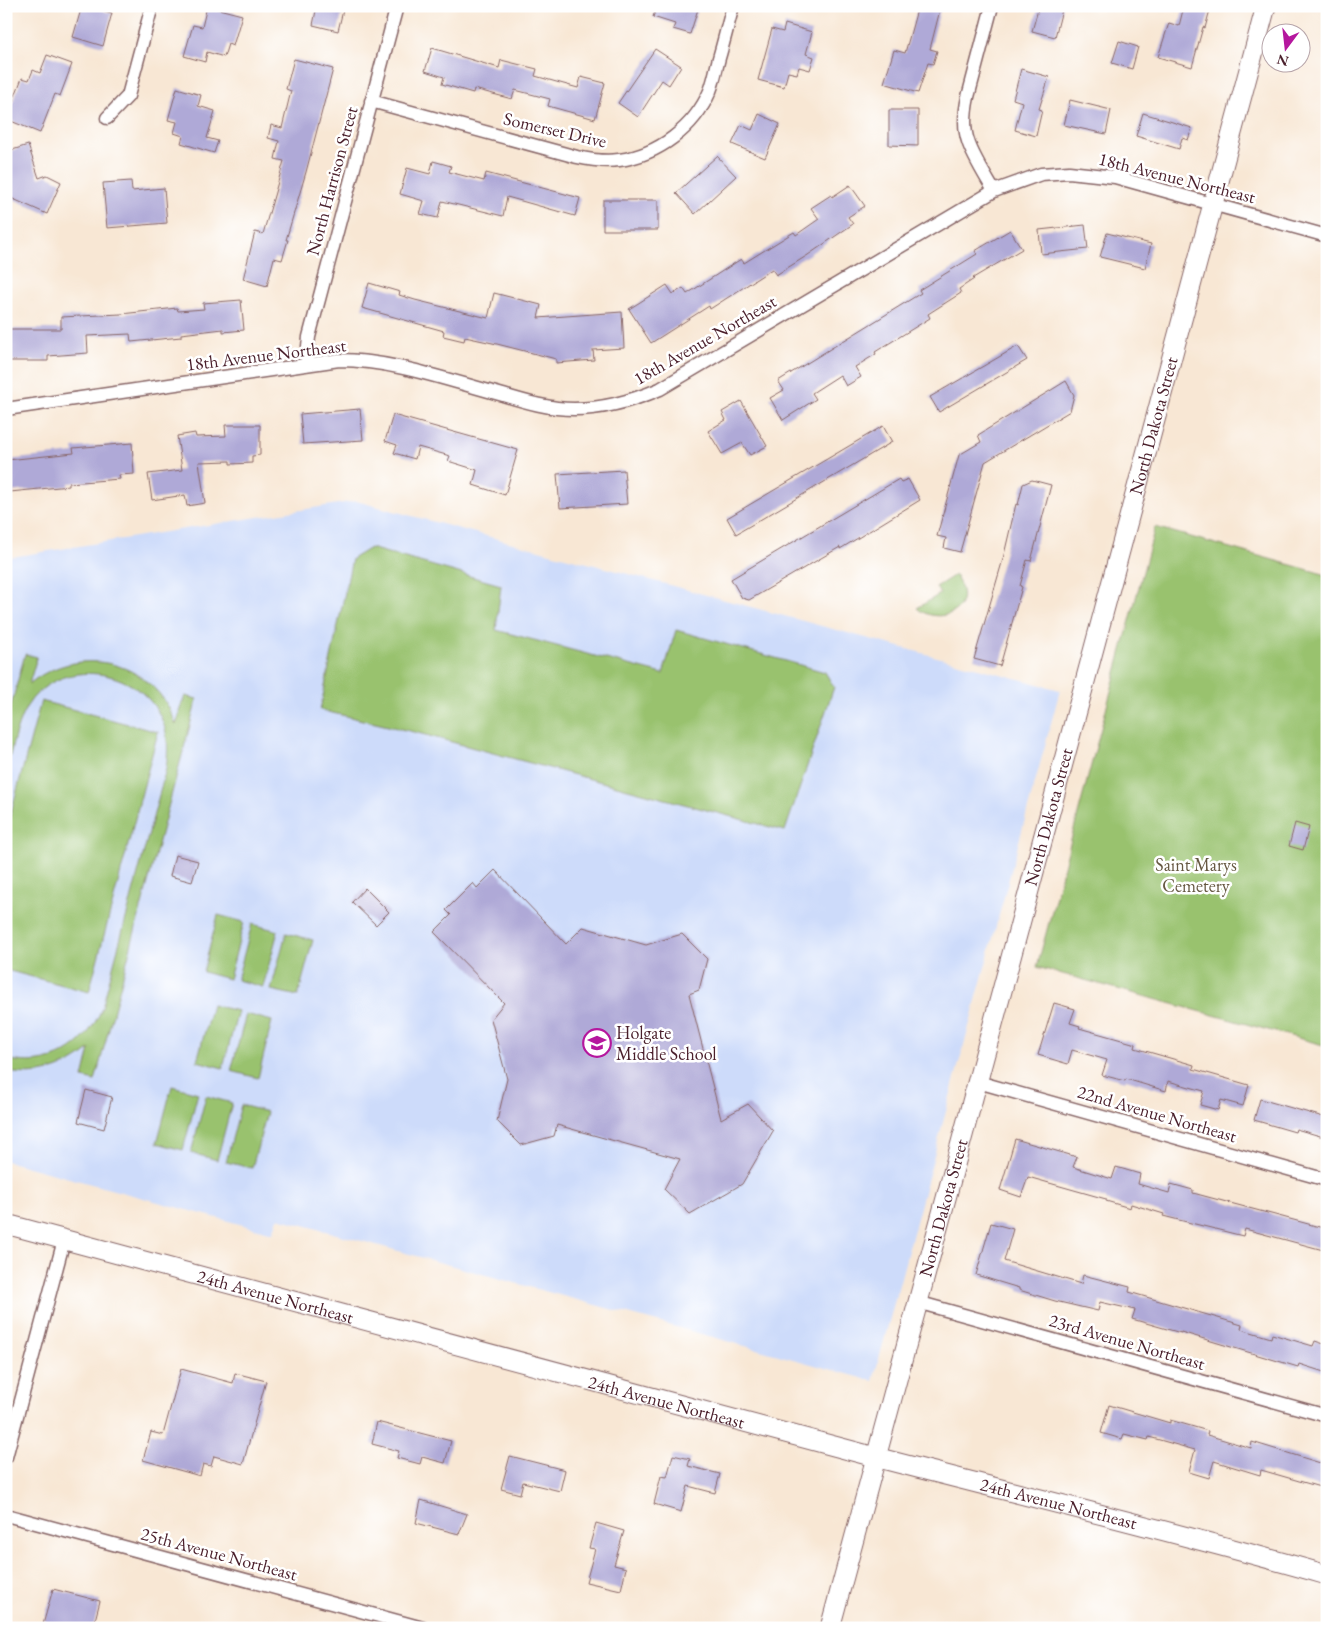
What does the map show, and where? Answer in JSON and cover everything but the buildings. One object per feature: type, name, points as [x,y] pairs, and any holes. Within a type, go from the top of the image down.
[{"type":"street","points":[[107,118],[128,96],[152,6]]},
{"type":"street","name":"North Harrison Street","points":[[306,365],[309,337],[397,6]]},
{"type":"street","name":"Somerset Drive","points":[[372,101],[577,157],[618,161],[637,157],[654,150],[683,130],[694,117],[709,92],[733,6]]},
{"type":"street","points":[[992,6],[965,110],[965,125],[968,141],[994,191]]},
{"type":"street","name":"North Dakota Street","points":[[830,1628],[1266,6]]},
{"type":"street","name":"18th Avenue Northeast","points":[[6,409],[338,360],[357,360],[404,369],[534,404],[576,409],[619,404],[638,399],[660,389],[994,191],[1041,174],[1069,172],[1115,177],[1327,236]]},
{"type":"street","name":"22nd Avenue Northeast","points":[[978,1082],[1327,1180]]},
{"type":"street","name":"24th Avenue Northeast","points":[[6,1224],[876,1458],[1327,1575]]},
{"type":"street","points":[[6,1457],[64,1240]]},
{"type":"street","name":"23rd Avenue Northeast","points":[[917,1302],[1327,1416]]},
{"type":"street","name":"25th Avenue Northeast","points":[[6,1515],[423,1628]]},
{"type":"shaded area","points":[[356,501],[1060,690],[873,1381],[278,1218],[273,1233],[6,1161],[6,558]]},
{"type":"green space","name":"Saint Marys Cemetery","points":[[1155,527],[1327,575],[1327,1046],[1037,967]]},
{"type":"green space","points":[[370,548],[501,585],[496,630],[663,674],[676,630],[825,672],[834,687],[785,831],[418,733],[320,710],[352,559]]},
{"type":"green space","points":[[955,575],[961,588],[962,599],[960,606],[955,611],[940,616],[924,613],[917,608],[940,594],[936,587]]},
{"type":"green space","points":[[25,654],[37,657],[29,684],[49,671],[71,664],[93,662],[114,665],[134,673],[152,686],[166,703],[176,725],[185,696],[197,699],[95,1081],[83,1078],[90,1049],[72,1062],[40,1073],[28,1074],[6,1071],[6,1059],[22,1062],[37,1061],[64,1053],[76,1045],[95,1022],[102,1008],[166,769],[167,738],[162,720],[152,703],[138,690],[121,680],[103,675],[83,674],[65,677],[47,686],[32,699],[22,715],[6,771],[6,724]]},
{"type":"green space","points":[[41,701],[158,732],[89,992],[6,970],[6,831]]},
{"type":"green space","points":[[218,915],[244,922],[229,979],[203,972]]},
{"type":"green space","points":[[252,924],[278,931],[263,987],[237,980]]},
{"type":"green space","points":[[286,933],[313,940],[298,996],[271,990]]},
{"type":"green space","points":[[212,1005],[238,1011],[223,1068],[197,1061]]},
{"type":"green space","points":[[246,1014],[272,1021],[258,1078],[231,1071]]},
{"type":"green space","points":[[172,1086],[198,1093],[183,1150],[157,1143]]},
{"type":"green space","points":[[206,1096],[232,1103],[217,1160],[191,1153]]},
{"type":"green space","points":[[241,1105],[267,1112],[252,1168],[226,1162]]},
{"type":"place","name":"Holgate Middle School","points":[[597,1043]]}]
